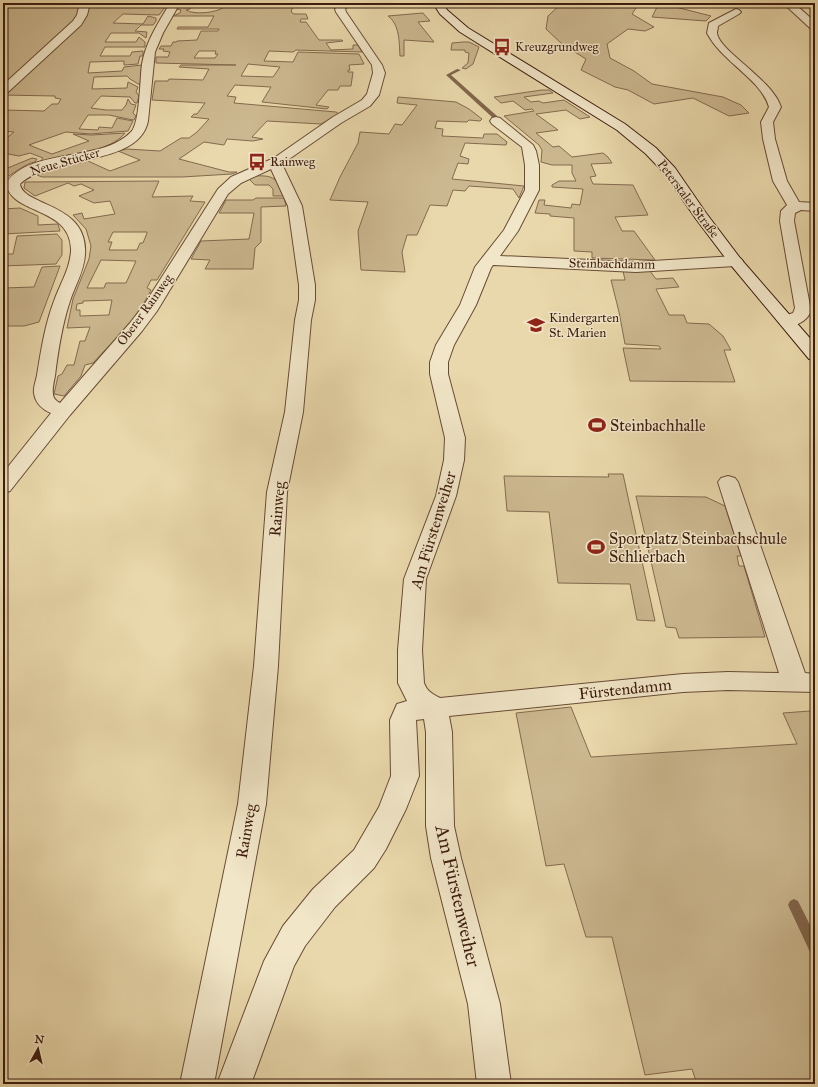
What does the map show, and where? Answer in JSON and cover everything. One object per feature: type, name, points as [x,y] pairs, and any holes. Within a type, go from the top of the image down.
[{"type":"street","points":[[3,90],[25,72],[77,23],[82,15],[85,3]]},
{"type":"street","name":"Neue Stücker","points":[[63,411],[50,406],[44,399],[43,393],[54,328],[64,292],[76,265],[78,246],[73,231],[65,221],[53,212],[17,194],[13,188],[13,183],[24,173],[39,167],[114,147],[129,140],[138,132],[146,94],[150,53],[155,40],[175,3]]},
{"type":"street","points":[[275,163],[337,120],[366,103],[373,95],[379,73],[377,65],[352,26],[341,12],[340,8],[346,3]]},
{"type":"street","name":"Peterstaler Straße","points":[[438,3],[443,12],[464,30],[621,127],[651,151],[670,171],[735,262],[815,355]]},
{"type":"street","points":[[788,3],[815,27]]},
{"type":"street","points":[[736,12],[713,25],[710,28],[711,35],[717,44],[754,78],[774,101],[775,107],[767,122],[769,139],[780,182],[794,206]]},
{"type":"street","name":"Am Fürstenweiher","points":[[494,1084],[484,1004],[446,858],[440,826],[439,732],[435,707],[419,698],[411,683],[410,673],[412,612],[415,579],[446,496],[455,454],[455,438],[439,374],[439,362],[442,352],[464,316],[479,275],[488,260],[511,231],[532,190],[532,165],[528,145],[496,121]]},
{"type":"street","name":"Oberer Rainweg","points":[[3,487],[63,411],[136,327],[147,312],[222,192],[236,180],[275,163]]},
{"type":"street","name":"Rainweg","points":[[198,1084],[252,804],[266,666],[277,492],[294,412],[303,320],[307,300],[307,285],[295,206],[275,163]]},
{"type":"street","points":[[787,321],[800,316],[803,308],[787,221],[788,211],[794,206],[803,205],[815,207]]},
{"type":"street","name":"Steinbachdamm","points":[[488,260],[636,267],[735,262]]},
{"type":"street","points":[[728,482],[805,682]]},
{"type":"street","name":"Fürstendamm","points":[[435,707],[683,683],[728,681],[805,682]]},
{"type":"street","points":[[234,1084],[280,961],[294,936],[324,898],[364,859],[392,809],[405,776],[406,767],[403,720],[406,711],[435,707]]},
{"type":"shaded area","points":[[3,3],[168,3],[159,15],[123,14],[113,23],[143,24],[148,16],[156,18],[153,25],[141,25],[135,31],[147,32],[146,38],[139,33],[111,33],[105,42],[136,42],[139,37],[145,42],[145,47],[105,47],[100,56],[130,56],[132,52],[143,51],[143,56],[140,56],[138,64],[124,65],[124,61],[90,62],[88,73],[122,71],[124,67],[142,65],[140,85],[127,76],[94,77],[92,89],[127,88],[128,82],[138,87],[136,92],[139,96],[137,103],[135,103],[130,97],[101,96],[91,108],[122,110],[128,99],[131,104],[136,105],[133,113],[136,116],[134,120],[109,115],[88,115],[79,129],[98,130],[99,127],[112,128],[117,118],[133,121],[128,131],[90,134],[66,132],[29,145],[52,154],[89,141],[73,134],[92,135],[125,133],[119,139],[100,149],[46,162],[39,163],[43,158],[30,153],[19,156],[3,153],[3,141],[14,132],[3,131],[3,110],[44,111],[52,104],[58,104],[61,99],[55,98],[55,96],[3,95],[22,78],[3,88]]},
{"type":"shaded area","points":[[180,3],[194,3],[190,9],[186,10],[189,12],[199,13],[221,9],[224,7],[224,3],[310,3],[308,5],[293,6],[291,12],[294,14],[306,14],[308,19],[301,19],[300,22],[306,22],[319,40],[343,41],[326,43],[331,50],[353,49],[353,45],[358,45],[362,52],[296,50],[293,52],[269,51],[264,61],[293,62],[298,52],[359,54],[364,64],[349,65],[350,70],[348,70],[348,72],[353,72],[351,86],[340,86],[338,90],[328,90],[316,105],[329,107],[327,109],[262,102],[271,87],[235,85],[227,96],[236,97],[234,103],[336,112],[339,114],[321,124],[267,121],[252,137],[263,139],[253,141],[227,139],[224,145],[204,142],[179,159],[229,172],[237,172],[232,174],[182,177],[42,177],[37,175],[46,172],[51,168],[88,161],[110,171],[140,160],[118,151],[127,149],[160,151],[181,138],[189,138],[209,119],[191,117],[194,114],[197,114],[205,103],[152,100],[155,81],[168,81],[169,79],[203,80],[209,69],[179,67],[181,65],[236,65],[156,63],[156,57],[168,57],[170,52],[163,51],[164,49],[159,49],[161,46],[171,46],[173,42],[177,41],[197,40],[201,31],[218,31],[219,29],[177,29],[178,27],[208,27],[214,16],[173,16],[180,13],[181,10],[176,9]],"holes":[[[199,51],[216,51],[215,54],[218,54],[215,58],[194,58]],[[248,64],[280,67],[273,77],[241,76]]]},
{"type":"shaded area","points":[[562,3],[672,3],[672,6],[711,16],[706,21],[652,17],[657,7],[638,5],[632,14],[654,27],[645,31],[628,29],[607,44],[610,58],[634,71],[652,84],[723,97],[741,105],[749,113],[729,116],[693,98],[654,104],[628,90],[615,87],[581,70],[586,59],[562,44],[546,29],[548,16]]},
{"type":"shaded area","points":[[423,13],[430,21],[418,22],[434,42],[404,40],[404,56],[400,56],[397,29],[395,24],[388,16]]},
{"type":"shaded area","points":[[469,42],[479,47],[473,64],[466,69],[462,68],[468,63],[469,53],[465,52],[465,50],[451,50],[452,43]]},
{"type":"shaded area","points":[[549,90],[553,93],[524,97],[531,102],[539,101],[543,103],[564,100],[590,117],[580,119],[566,110],[536,114],[558,130],[536,133],[553,147],[559,146],[572,157],[603,153],[608,157],[612,163],[591,164],[596,176],[590,177],[593,184],[633,185],[648,215],[615,217],[622,231],[634,231],[655,260],[592,258],[592,252],[574,251],[574,218],[535,213],[539,200],[545,200],[544,205],[571,208],[572,204],[580,205],[583,189],[552,187],[552,185],[559,181],[576,181],[572,173],[572,165],[552,165],[541,162],[542,150],[539,145],[504,116],[534,111],[532,109],[525,110],[513,101],[501,103],[494,97]]},
{"type":"shaded area","points":[[398,97],[456,102],[469,109],[482,119],[480,121],[469,120],[467,122],[437,121],[435,128],[443,129],[442,136],[483,138],[484,134],[497,134],[507,142],[506,145],[465,143],[460,156],[469,159],[468,164],[458,163],[452,179],[524,186],[519,198],[513,189],[469,186],[465,191],[453,190],[447,206],[430,205],[417,235],[407,235],[402,252],[405,272],[361,270],[358,231],[368,202],[330,200],[358,143],[360,132],[389,134],[395,124],[402,125],[417,105],[397,103]]},
{"type":"shaded area","points":[[32,158],[37,159],[35,162],[3,179],[3,170]]},
{"type":"shaded area","points":[[255,176],[266,176],[277,181],[283,196],[273,196],[273,189],[269,185],[255,185],[248,178]]},
{"type":"shaded area","points":[[159,181],[152,197],[193,196],[190,201],[205,202],[157,280],[151,280],[147,288],[151,290],[132,320],[93,363],[85,365],[81,376],[64,396],[54,394],[58,376],[62,374],[67,365],[74,365],[80,341],[85,341],[90,327],[67,328],[73,299],[89,259],[91,246],[86,229],[73,215],[82,213],[84,219],[115,214],[110,201],[94,203],[79,196],[94,190],[81,184],[74,186],[68,183],[35,196],[24,188],[25,182]],"holes":[[[113,232],[147,232],[147,233],[143,243],[140,243],[137,250],[109,250],[112,242],[108,242]],[[101,260],[136,261],[126,283],[106,283],[104,288],[87,288]],[[112,300],[109,315],[80,316],[80,310],[76,310],[77,304],[83,303],[83,301]]]},
{"type":"shaded area","points":[[256,198],[284,198],[286,206],[261,207],[261,242],[255,248],[253,269],[205,269],[210,260],[191,259],[201,241],[249,239],[254,213],[219,213],[226,200],[253,200]]},
{"type":"shaded area","points":[[20,208],[38,216],[38,225],[58,224],[60,231],[3,234],[3,209]]},
{"type":"shaded area","points":[[57,234],[62,240],[62,255],[56,264],[3,266],[3,254],[13,254],[17,236]]},
{"type":"shaded area","points":[[60,266],[39,322],[24,326],[3,326],[3,288],[34,287],[42,267]]},
{"type":"shaded area","points":[[623,271],[650,271],[656,279],[673,278],[679,287],[656,289],[669,315],[684,315],[687,323],[709,324],[723,336],[731,350],[724,350],[735,382],[630,381],[623,348],[661,349],[659,346],[625,344],[611,280],[625,280]]},
{"type":"shaded area","name":"Sportplatz Steinbachschule Schlierbach","points":[[608,474],[623,474],[655,621],[637,620],[630,584],[558,583],[549,512],[507,511],[504,476],[609,477]]},
{"type":"shaded area","points":[[636,496],[706,497],[725,506],[741,556],[737,556],[739,566],[744,566],[765,637],[679,638],[676,628],[666,627]]},
{"type":"shaded area","points":[[571,707],[591,757],[797,744],[783,713],[810,711],[815,725],[815,1084],[697,1084],[692,1069],[645,1075],[612,937],[586,937],[564,864],[546,866],[516,713]]},
{"type":"waterway","points":[[459,70],[448,75],[495,117]]},
{"type":"waterway","points":[[794,905],[815,948]]},
{"type":"place","name":"Kreuzgrundweg","points":[[502,47]]},
{"type":"place","name":"Rainweg","points":[[257,162]]},
{"type":"place","name":"Kindergarten St. Marien","points":[[536,325]]},
{"type":"place","name":"Steinbachhalle","points":[[597,425]]},
{"type":"place","name":"Sportplatz Steinbachschule Schlierbach","points":[[596,547]]}]
